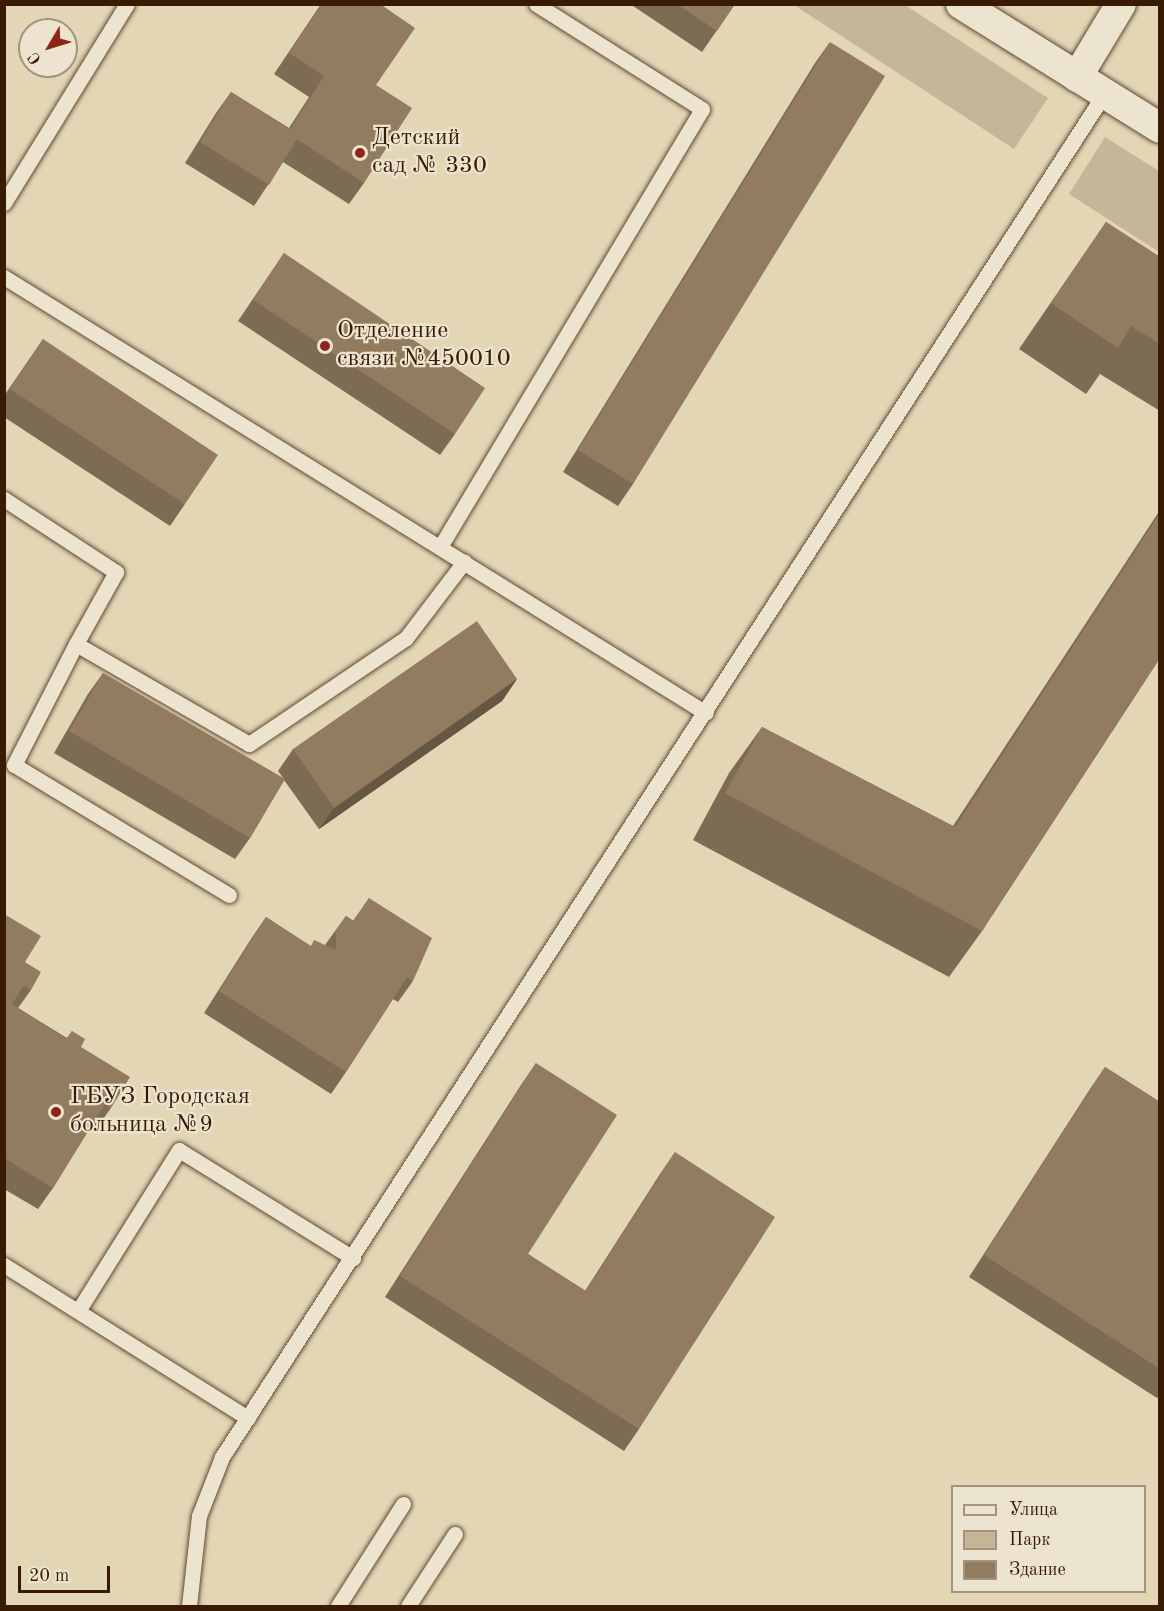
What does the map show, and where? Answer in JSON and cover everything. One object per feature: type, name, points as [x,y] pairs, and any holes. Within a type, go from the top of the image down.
[{"type":"street","points":[[961,4],[1160,128]]},
{"type":"street","points":[[1077,77],[1121,4]]},
{"type":"lane","points":[[4,203],[127,4]]},
{"type":"lane","points":[[440,547],[702,109],[536,4]]},
{"type":"lane","points":[[189,1606],[199,1516],[222,1457],[353,1258],[1104,94]]},
{"type":"lane","points":[[4,277],[706,712]]},
{"type":"lane","points":[[4,499],[116,572],[14,765],[229,895]]},
{"type":"lane","points":[[76,644],[249,744],[406,638],[464,562]]},
{"type":"lane","points":[[78,1311],[179,1150],[353,1258]]},
{"type":"lane","points":[[4,1265],[248,1418]]},
{"type":"lane","points":[[338,1606],[403,1504]]},
{"type":"lane","points":[[408,1606],[455,1534]]},
{"type":"green space","points":[[794,5],[905,5],[1048,98],[1014,149]]},
{"type":"green space","points":[[1105,137],[1159,171],[1159,252],[1069,194]]},
{"type":"building","points":[[322,4],[380,4],[415,28],[376,85],[412,108],[364,183],[297,139],[269,185],[200,142],[231,92],[290,129],[324,76],[289,53]]},
{"type":"building","points":[[677,4],[735,4],[717,31]]},
{"type":"building","points":[[830,42],[885,76],[633,484],[578,450]]},
{"type":"building","points":[[1106,222],[1160,257],[1160,344],[1131,326],[1118,348],[1051,303]]},
{"type":"building","points":[[284,253],[485,388],[455,434],[253,300]]},
{"type":"building","points":[[43,339],[218,455],[185,504],[10,389]]},
{"type":"building","points":[[1160,513],[1160,658],[982,931],[725,793],[762,727],[955,827]]},
{"type":"building","points":[[477,621],[517,679],[334,808],[293,749]]},
{"type":"building","points":[[103,673],[285,779],[250,838],[69,731]]},
{"type":"building","points":[[369,898],[432,938],[413,981],[407,977],[346,1072],[219,991],[266,917],[311,946],[314,940],[336,950],[336,930],[346,916],[354,921]]},
{"type":"building","name":"ГБУЗ Городская больница №9","points":[[4,914],[41,936],[25,962],[41,972],[31,990],[24,985],[12,1004],[67,1039],[72,1031],[85,1039],[81,1047],[130,1077],[111,1108],[105,1104],[53,1188],[4,1158]]},
{"type":"building","points":[[536,1063],[617,1115],[528,1254],[586,1291],[675,1152],[775,1217],[639,1429],[400,1276]]},
{"type":"building","points":[[1105,1067],[1160,1102],[1160,1369],[984,1255]]},
{"type":"place","name":"Детский сад № 330","points":[[360,153]]},
{"type":"place","name":"Отделение связи №450010","points":[[325,346]]},
{"type":"place","name":"ГБУЗ Городская больница №9","points":[[56,1112]]}]
